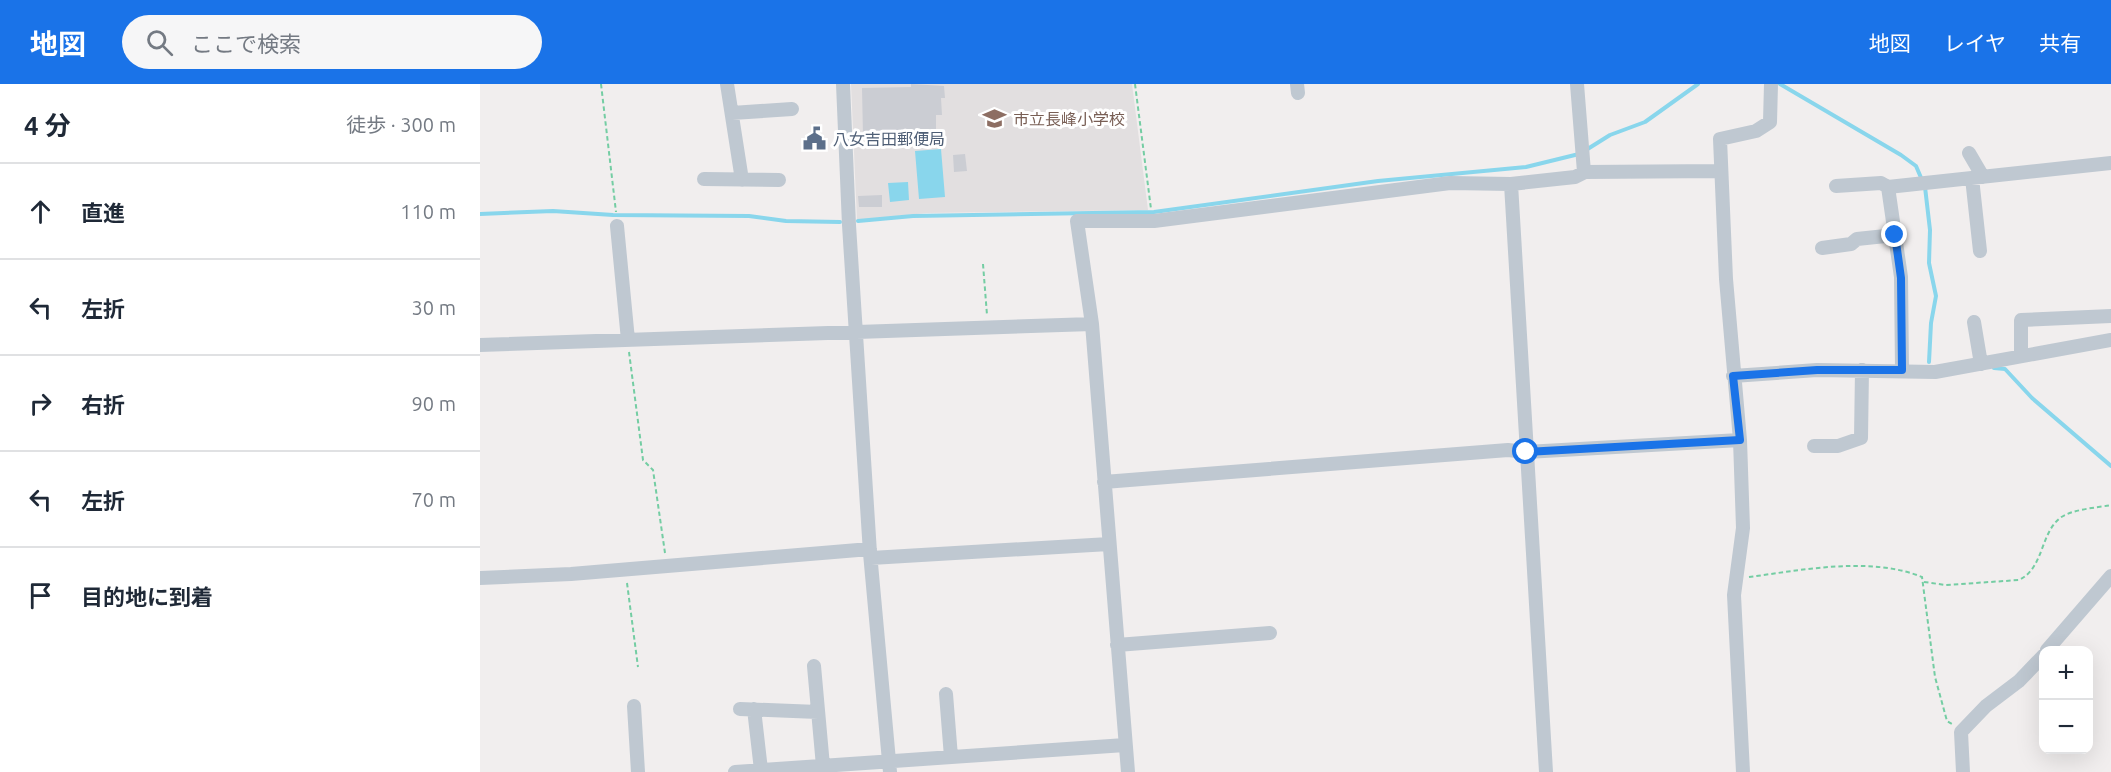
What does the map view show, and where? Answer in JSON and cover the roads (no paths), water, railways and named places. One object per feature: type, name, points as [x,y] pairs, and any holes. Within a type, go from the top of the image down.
[{"type":"street","points":[[727,84],[742,180]]},
{"type":"street","points":[[843,84],[855,333],[870,553],[890,767]]},
{"type":"street","points":[[1577,84],[1584,172]]},
{"type":"street","points":[[1743,772],[1734,595],[1743,528],[1740,440],[1733,376],[1720,138],[1756,131],[1770,122],[1771,84]]},
{"type":"street","points":[[732,113],[792,109]]},
{"type":"street","points":[[1969,153],[1977,177],[1980,251]]},
{"type":"street","points":[[1836,186],[1881,183],[1888,187],[2111,163]]},
{"type":"street","points":[[1128,772],[1092,324],[1077,221],[1154,220],[1450,183],[1511,184],[1575,177],[1584,172],[1721,171]]},
{"type":"street","points":[[704,179],[779,180]]},
{"type":"street","points":[[1511,184],[1546,772]]},
{"type":"street","points":[[1888,187],[1901,278],[1902,370]]},
{"type":"street","points":[[617,226],[628,340]]},
{"type":"street","points":[[1822,248],[1851,244],[1857,239],[1895,235]]},
{"type":"street","points":[[2021,356],[2021,320],[2111,316]]},
{"type":"street","points":[[1974,322],[1981,364]]},
{"type":"street","points":[[480,345],[1092,324]]},
{"type":"street","points":[[1733,376],[1862,370],[1935,372],[2111,340]]},
{"type":"street","points":[[1814,446],[1852,442],[1861,438],[1862,370]]},
{"type":"street","points":[[1104,482],[1508,450],[1526,452],[1740,440]]},
{"type":"street","points":[[480,578],[571,574],[667,565],[870,553],[1109,544]]},
{"type":"street","points":[[2051,646],[2111,576]]},
{"type":"street","points":[[1118,645],[1270,633]]},
{"type":"street","points":[[1964,772],[1962,730],[1986,706],[2019,681],[2039,659]]},
{"type":"street","points":[[814,666],[823,766]]},
{"type":"street","points":[[946,694],[951,758]]},
{"type":"street","points":[[634,706],[638,772]]},
{"type":"street","points":[[740,709],[818,712]]},
{"type":"street","points":[[754,709],[761,770]]},
{"type":"street","points":[[735,772],[792,770],[823,766],[890,767],[951,758],[1125,745]]},
{"type":"water","points":[[941,149],[945,197],[919,199],[915,151]]},
{"type":"water","points":[[908,182],[909,200],[890,202],[888,183]]},
{"type":"waterway","points":[[1586,150],[1610,135],[1645,122],[1698,84]]},
{"type":"waterway","points":[[1780,84],[1916,166],[1925,187],[1930,230],[1929,263],[1936,296],[1931,323],[1929,362]]},
{"type":"waterway","points":[[858,221],[913,216],[1154,212],[1378,181],[1526,167],[1579,154]]},
{"type":"waterway","points":[[480,214],[553,211],[613,215],[749,216],[786,221],[840,222]]},
{"type":"waterway","points":[[1994,368],[2005,369],[2032,398],[2111,466]]},
{"type":"place","name":"市立長峰小学校","points":[[995,119]]},
{"type":"place","name":"八女吉田郵便局","points":[[815,139]]}]
